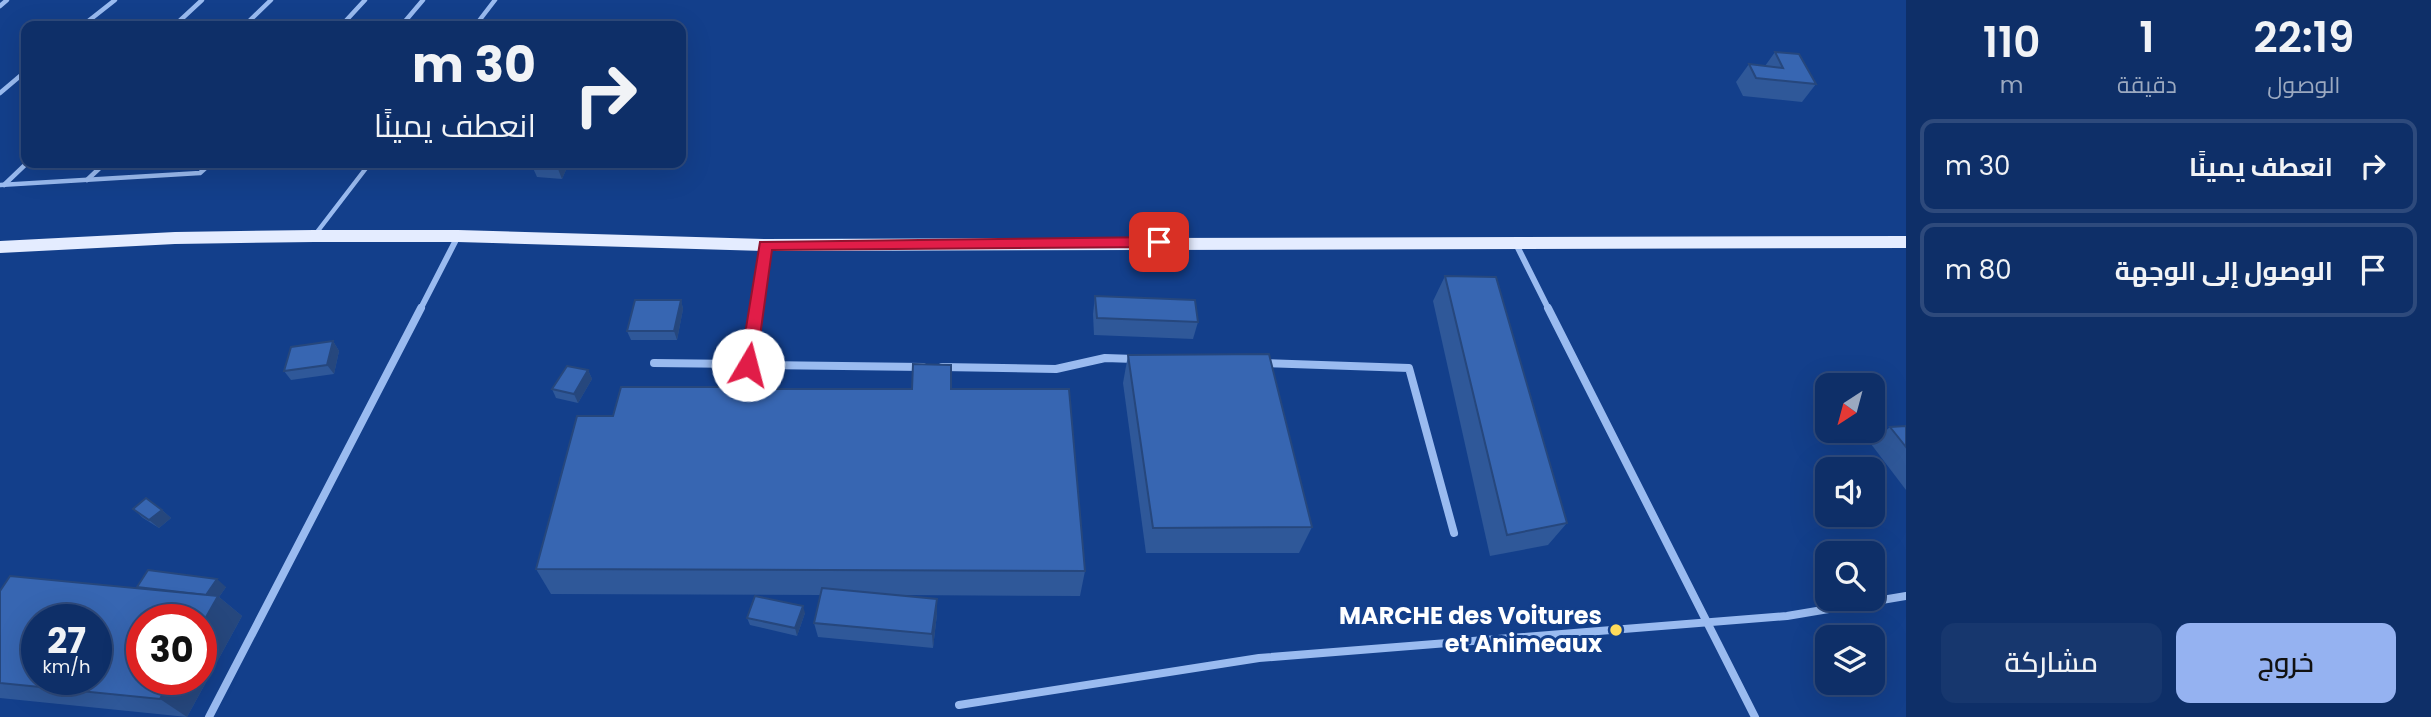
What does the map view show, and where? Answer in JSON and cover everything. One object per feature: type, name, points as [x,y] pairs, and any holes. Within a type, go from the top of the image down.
[{"type":"main road","points":[[0,247],[175,238],[314,236],[458,236],[765,245],[1906,242]]},
{"type":"street","points":[[209,717],[458,236]]},
{"type":"street","points":[[1516,244],[1755,717]]},
{"type":"street","points":[[748,365],[765,245]]},
{"type":"street","points":[[654,363],[1056,369],[1105,358],[1147,359]]},
{"type":"street","points":[[1257,363],[1409,368],[1454,533]]},
{"type":"street","points":[[959,705],[1259,658],[1787,616],[1906,596]]},
{"type":"lane","points":[[0,6],[7,0]]},
{"type":"lane","points":[[88,21],[115,0]]},
{"type":"lane","points":[[179,21],[202,0]]},
{"type":"lane","points":[[249,21],[271,0]]},
{"type":"lane","points":[[346,21],[365,0]]},
{"type":"lane","points":[[405,21],[423,0]]},
{"type":"lane","points":[[479,21],[495,0]]},
{"type":"lane","points":[[0,93],[21,75]]},
{"type":"lane","points":[[2,185],[21,168]]},
{"type":"lane","points":[[87,180],[100,168]]},
{"type":"lane","points":[[2,185],[200,173],[206,168]]},
{"type":"lane","points":[[314,236],[366,168]]},
{"type":"building","points":[[1775,52],[1799,54],[1816,84],[1756,78],[1749,64],[1783,68]]},
{"type":"building","points":[[1445,276],[1496,277],[1567,523],[1507,535]]},
{"type":"building","points":[[1095,296],[1195,300],[1198,322],[1097,318]]},
{"type":"building","points":[[635,300],[681,300],[674,331],[627,331]]},
{"type":"building","points":[[333,341],[327,365],[284,371],[291,347]]},
{"type":"building","points":[[1269,354],[1312,527],[1153,528],[1128,355]]},
{"type":"building","points":[[732,362],[767,362],[763,389],[912,389],[913,364],[951,365],[951,389],[1069,389],[1085,571],[536,569],[577,416],[613,416],[621,387],[728,387]]},
{"type":"building","points":[[567,366],[588,370],[574,394],[552,389]]},
{"type":"building","points":[[1906,426],[1906,447],[1890,427]]},
{"type":"building","points":[[146,498],[162,510],[149,520],[133,509]]},
{"type":"building","points":[[148,570],[217,579],[206,595],[137,587]]},
{"type":"building","points":[[10,576],[218,596],[213,604],[126,604],[126,695],[162,695],[160,699],[112,694],[112,604],[21,604],[21,685],[0,683],[0,591]]},
{"type":"building","points":[[822,588],[937,599],[932,634],[814,623]]},
{"type":"building","points":[[755,596],[803,606],[795,628],[747,618]]},
{"type":"place","name":"MARCHE des Voitures et Animeaux","points":[[1616,630]]},
{"type":"route","points":[[748,365],[765,245],[1159,242]]}]
